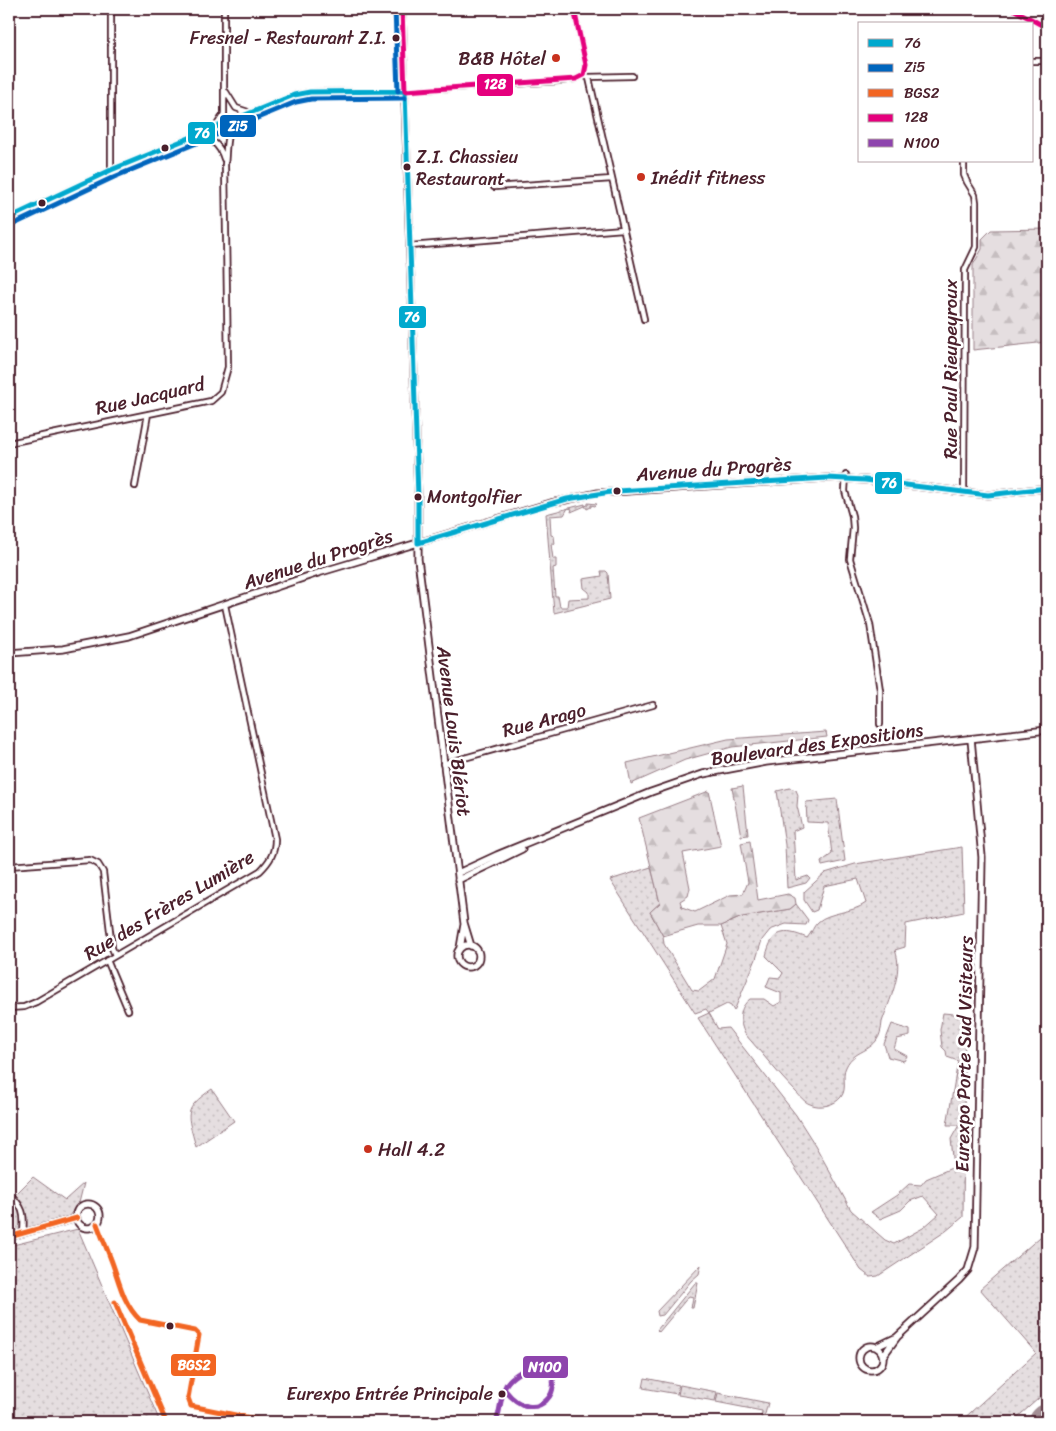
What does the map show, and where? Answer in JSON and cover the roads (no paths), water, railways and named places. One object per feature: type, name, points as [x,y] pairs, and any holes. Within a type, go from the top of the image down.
[{"type":"street","points":[[111,9],[111,170]]},
{"type":"street","points":[[213,128],[219,123],[224,114],[224,9]]},
{"type":"street","name":"Avenue Louis Blériot","points":[[402,9],[418,498],[418,559],[464,923],[471,946]]},
{"type":"street","points":[[574,9],[586,65],[586,76],[644,319]]},
{"type":"street","points":[[1013,9],[1047,28]]},
{"type":"street","points":[[1034,61],[1047,61]]},
{"type":"street","points":[[9,218],[111,170],[294,95],[310,92],[405,91],[576,79],[586,76],[632,76]]},
{"type":"street","points":[[224,88],[236,108],[244,112],[250,112]]},
{"type":"street","name":"Rue Jacquard","points":[[9,443],[211,401],[221,392],[228,367],[225,166],[228,134],[234,123],[242,116]]},
{"type":"street","name":"Rue Jacquard","points":[[195,136],[207,138],[218,145],[225,166]]},
{"type":"street","name":"Rue Paul Rieupeyroux","points":[[964,162],[964,175],[975,195],[976,202],[976,247],[965,270],[964,493]]},
{"type":"street","points":[[494,187],[612,179]]},
{"type":"street","points":[[410,246],[622,229]]},
{"type":"street","points":[[135,486],[148,414]]},
{"type":"street","points":[[846,477],[845,491],[852,516],[853,528],[850,559],[870,624],[880,690],[880,724]]},
{"type":"street","name":"Avenue du Progrès","points":[[9,653],[63,649],[105,642],[154,629],[322,572],[559,501],[598,493],[801,478],[846,477],[988,495],[1047,488]]},
{"type":"street","name":"Rue des Frères Lumière","points":[[9,1008],[31,1005],[260,870],[268,863],[275,848],[275,839],[225,605]]},
{"type":"street","name":"Rue Arago","points":[[443,764],[653,705]]},
{"type":"street","name":"Boulevard des Expositions","points":[[458,877],[496,856],[662,788],[725,769],[766,762],[1047,730]]},
{"type":"street","name":"Eurexpo Porte Sud Visiteurs","points":[[897,1337],[862,1351],[859,1358],[862,1366],[869,1370],[877,1369],[882,1364],[883,1356],[897,1337],[960,1280],[968,1270],[976,1247],[982,857],[970,739]]},
{"type":"street","points":[[9,866],[90,860],[98,864],[103,872],[112,948],[115,955]]},
{"type":"street","name":"Avenue Louis Blériot","points":[[460,948],[464,923]]},
{"type":"street","points":[[468,945],[476,949],[479,955],[478,962],[471,967],[463,966],[458,962],[457,956],[460,948],[468,945]]},
{"type":"street","points":[[106,960],[128,1010]]},
{"type":"street","points":[[9,1193],[23,1211],[23,1233]]},
{"type":"street","points":[[87,1204],[96,1207],[100,1214],[99,1221],[91,1228],[80,1225],[77,1218],[78,1209],[87,1204]]},
{"type":"street","points":[[9,1237],[77,1218]]},
{"type":"street","points":[[876,1347],[883,1356]]},
{"type":"place","name":"Fresnel - Restaurant Z.I.","points":[[396,38]]},
{"type":"place","name":"B&B Hôtel","points":[[556,58]]},
{"type":"place","name":"Z.I. Chassieu Restaurant","points":[[407,167]]},
{"type":"place","name":"Inédit fitness","points":[[641,177]]},
{"type":"place","name":"Montgolfier","points":[[418,497]]},
{"type":"place","name":"Hall 4.2","points":[[368,1149]]},
{"type":"place","name":"Eurexpo Entrée Principale","points":[[502,1394]]}]
